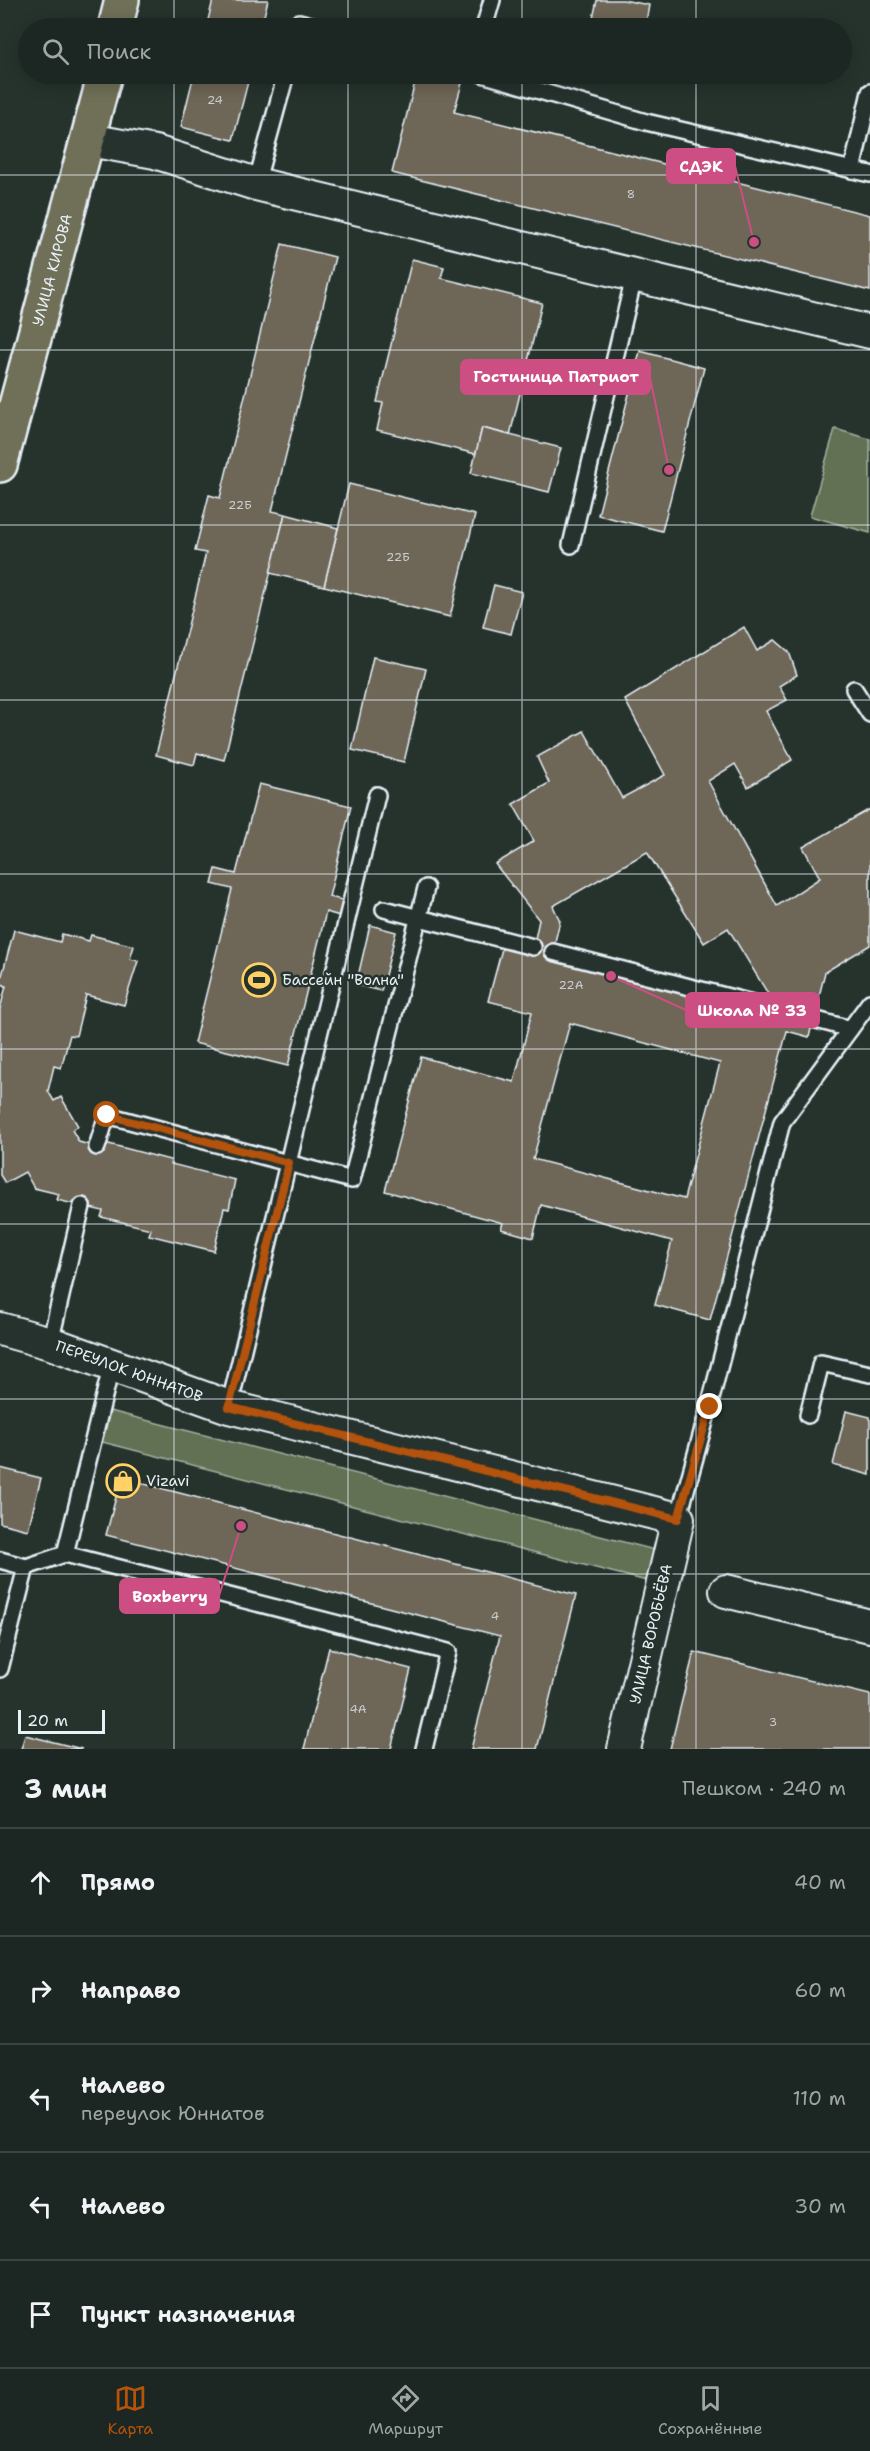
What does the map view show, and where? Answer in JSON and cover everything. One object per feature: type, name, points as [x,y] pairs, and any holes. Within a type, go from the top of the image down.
[{"type":"main road","points":[[118,18],[122,0]]},
{"type":"main road","name":"УЛИЦА КИРОВА","points":[[0,462],[103,84]]},
{"type":"street","points":[[89,140],[155,152],[256,184],[635,273],[870,332]]},
{"type":"street","name":"ПЕРЕУЛОК ЮННАТОВ","points":[[0,1329],[112,1364],[229,1407],[678,1519]]},
{"type":"street","name":"УЛИЦА ВОРОБЬЁВА","points":[[624,1749],[678,1519]]},
{"type":"street","points":[[726,1591],[870,1626]]},
{"type":"lane","points":[[487,18],[492,0]]},
{"type":"lane","points":[[256,184],[283,84]]},
{"type":"lane","points":[[516,84],[646,122],[870,174]]},
{"type":"lane","points":[[852,170],[870,92]]},
{"type":"lane","points":[[572,544],[635,273]]},
{"type":"lane","points":[[854,689],[870,714]]},
{"type":"lane","points":[[229,1407],[377,795]]},
{"type":"lane","points":[[97,1147],[107,1115],[352,1180],[426,888]]},
{"type":"lane","points":[[384,909],[533,947]]},
{"type":"lane","points":[[553,952],[768,1007]]},
{"type":"lane","points":[[678,1519],[710,1407],[782,1122],[870,1002]]},
{"type":"lane","points":[[813,1019],[850,1029]]},
{"type":"lane","points":[[50,1343],[82,1206]]},
{"type":"lane","points":[[808,1415],[821,1363],[870,1374]]},
{"type":"lane","points":[[65,1554],[112,1364]]},
{"type":"lane","points":[[0,1560],[26,1568],[65,1554],[448,1652],[424,1749]]},
{"type":"lane","points":[[0,1669],[26,1568]]},
{"type":"green space","points":[[835,429],[870,439],[870,533],[810,516]]},
{"type":"green space","points":[[110,1411],[655,1550],[647,1581],[102,1442]]},
{"type":"building","points":[[213,0],[268,0],[264,18],[208,18]]},
{"type":"building","points":[[597,0],[623,0],[649,5],[647,18],[593,18]]},
{"type":"building","points":[[192,84],[247,84],[233,140],[181,127]]},
{"type":"building","points":[[414,84],[462,84],[454,112],[870,215],[870,291],[392,173]]},
{"type":"building","points":[[282,244],[335,257],[272,511],[285,514],[224,760],[197,753],[194,765],[156,755],[206,553],[195,551],[209,495],[220,498]]},
{"type":"building","points":[[412,259],[444,267],[441,278],[542,303],[510,435],[482,428],[476,454],[377,430],[383,403],[377,402]]},
{"type":"building","points":[[640,351],[704,368],[662,531],[598,515]]},
{"type":"building","points":[[482,428],[561,448],[549,492],[471,473]]},
{"type":"building","points":[[349,484],[475,515],[450,617],[324,586]]},
{"type":"building","points":[[285,514],[338,528],[324,586],[270,573]]},
{"type":"building","points":[[494,585],[522,592],[511,634],[483,627]]},
{"type":"building","points":[[744,627],[757,651],[775,640],[789,652],[797,675],[779,686],[787,700],[766,711],[792,760],[748,787],[735,764],[708,781],[777,906],[820,878],[803,847],[870,809],[870,945],[825,972],[809,1037],[787,1031],[710,1320],[655,1305],[672,1241],[541,1205],[533,1238],[501,1229],[503,1223],[385,1191],[421,1057],[514,1082],[532,1012],[488,1001],[503,945],[532,953],[539,920],[495,864],[534,841],[513,804],[549,783],[537,757],[584,731],[622,798],[665,775],[625,700]],"holes":[[[647,852],[704,943],[728,928],[770,997],[765,1016],[551,958],[560,921],[553,906]],[[570,1023],[720,1063],[684,1199],[533,1159]]]},
{"type":"building","points":[[373,657],[426,669],[404,762],[352,750]]},
{"type":"building","name":"Бассейн \"Волна\"","points":[[259,784],[351,806],[329,897],[347,901],[343,917],[326,912],[288,1066],[194,1043],[232,889],[212,884],[216,869],[236,874]]},
{"type":"building","points":[[370,925],[396,932],[381,991],[356,985]]},
{"type":"building","points":[[14,930],[60,942],[62,934],[89,941],[91,935],[134,946],[130,959],[138,961],[124,1005],[86,995],[76,1036],[70,1035],[61,1068],[54,1066],[48,1091],[54,1101],[61,1097],[78,1126],[72,1130],[79,1142],[104,1149],[105,1143],[170,1160],[171,1164],[235,1180],[229,1209],[224,1208],[214,1251],[149,1235],[151,1229],[101,1217],[103,1211],[57,1200],[59,1194],[34,1188],[25,1172],[5,1183],[0,1175],[0,1009],[6,986],[0,983]]},
{"type":"building","points":[[846,1411],[870,1417],[870,1475],[833,1465]]},
{"type":"building","points":[[0,1468],[41,1478],[28,1530],[0,1523]]},
{"type":"building","points":[[121,1478],[576,1595],[537,1749],[471,1749],[500,1636],[106,1535]]},
{"type":"building","points":[[329,1648],[411,1669],[391,1749],[304,1749]]},
{"type":"building","points":[[694,1652],[870,1695],[870,1749],[670,1749]]},
{"type":"building","points":[[25,1735],[82,1749],[21,1749]]},
{"type":"place","name":"СДЭК","points":[[754,242]]},
{"type":"place","name":"Гостиница Патриот","points":[[669,470]]},
{"type":"place","name":"Школа № 33","points":[[611,976]]},
{"type":"place","name":"Бассейн \"Волна\"","points":[[259,980]]},
{"type":"place","name":"Vizavi","points":[[123,1481]]},
{"type":"place","name":"Boxberry","points":[[241,1526]]},
{"type":"route","points":[[107,1115],[289,1163],[229,1407],[678,1519],[710,1407]]}]
